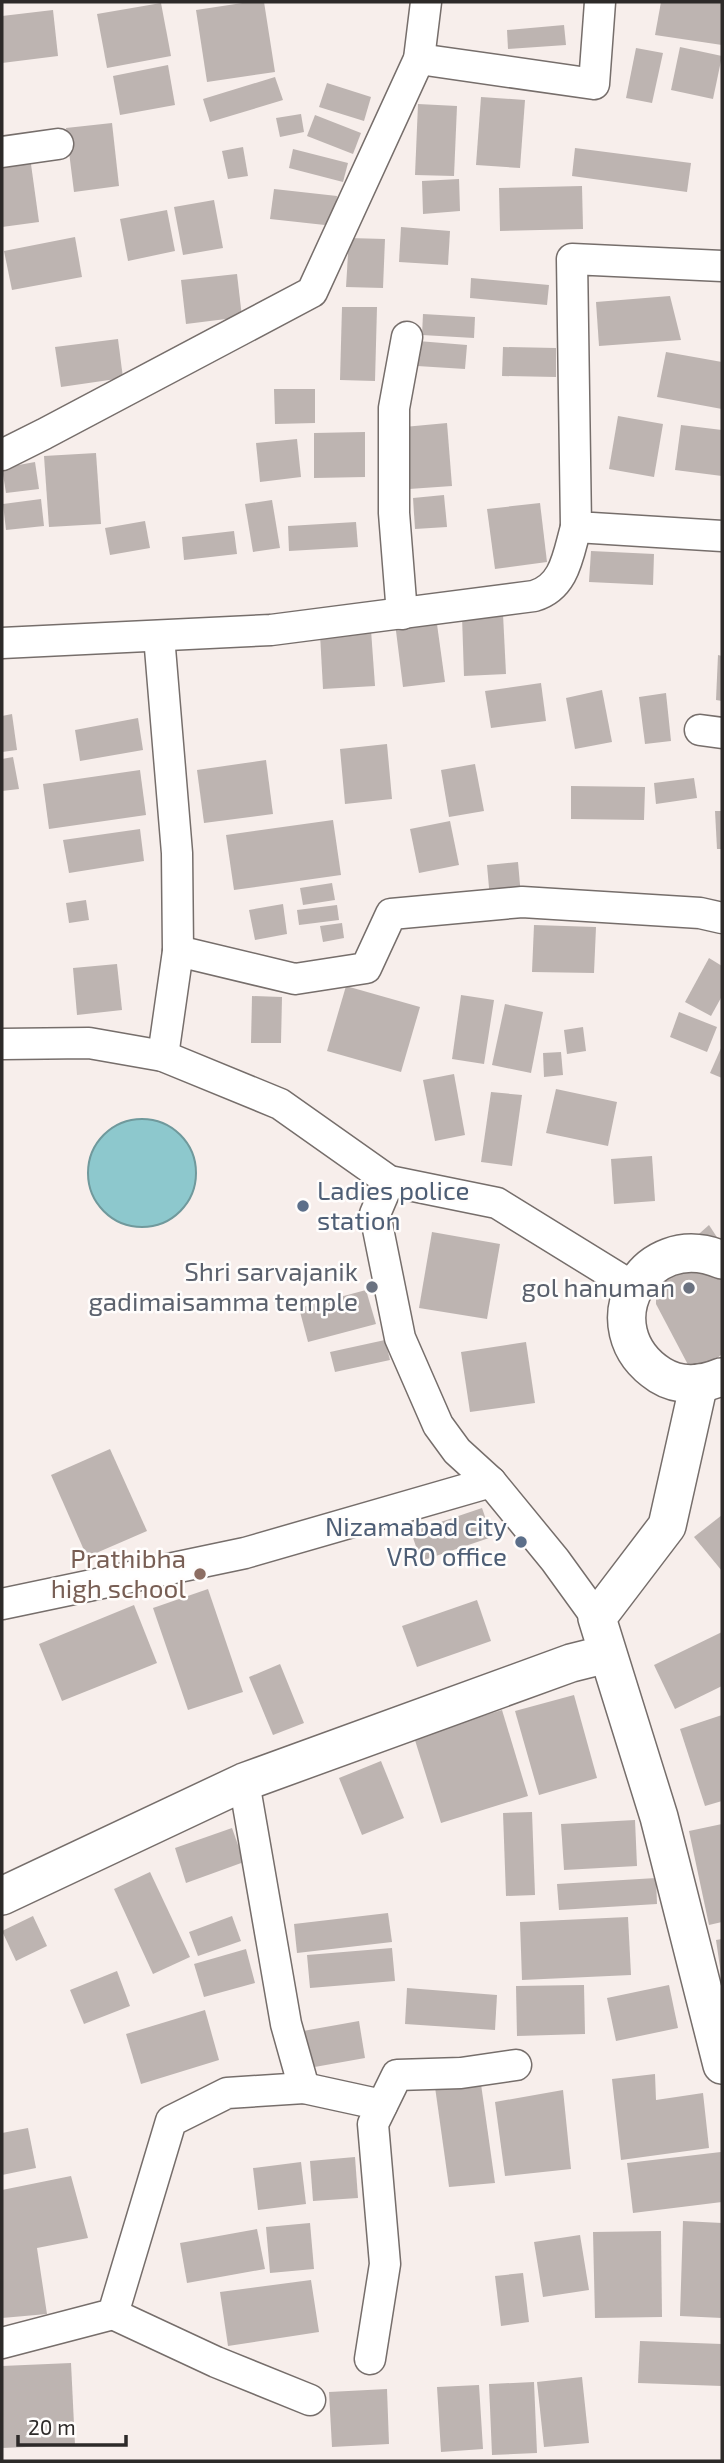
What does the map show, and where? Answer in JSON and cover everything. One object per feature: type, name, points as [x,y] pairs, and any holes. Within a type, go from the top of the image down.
[{"type":"street","points":[[2,454],[44,435],[312,292],[419,59],[426,2]]},
{"type":"street","points":[[419,59],[594,84],[600,2]]},
{"type":"street","points":[[2,152],[58,144]]},
{"type":"street","points":[[2,643],[271,631],[545,593],[561,577],[576,527],[572,259],[722,266]]},
{"type":"street","points":[[402,614],[394,513],[394,408],[407,337]]},
{"type":"street","points":[[576,527],[722,536]]},
{"type":"street","points":[[159,636],[177,853],[178,951],[163,1056]]},
{"type":"street","points":[[178,951],[295,979],[366,968],[391,914],[522,902],[700,913],[722,918]]},
{"type":"street","points":[[2,1044],[89,1044],[163,1056],[280,1104],[389,1181],[497,1203],[633,1287]]},
{"type":"street","points":[[389,1181],[375,1214],[400,1338],[438,1425],[457,1451],[491,1482],[555,1560],[597,1618],[659,1817],[722,2065]]},
{"type":"street","points":[[597,1618],[667,1526],[711,1380],[685,1384],[664,1378],[647,1367],[634,1349],[626,1329],[627,1307],[633,1287],[647,1270],[665,1258],[687,1252],[709,1254],[722,1260]]},
{"type":"street","points":[[2,1604],[245,1553],[491,1482]]},
{"type":"street","points":[[2,1896],[244,1782],[571,1662],[607,1654]]},
{"type":"street","points":[[244,1782],[286,2025],[304,2088]]},
{"type":"street","points":[[370,2359],[385,2264],[373,2124],[382,2105],[397,2075],[461,2073],[516,2065]]},
{"type":"street","points":[[113,2314],[171,2122],[227,2093],[304,2088],[382,2105]]},
{"type":"street","points":[[2,2343],[113,2314],[216,2362],[310,2400]]},
{"type":"water","points":[[142,1119],[163,1123],[180,1135],[192,1152],[196,1173],[192,1194],[180,1211],[163,1223],[142,1227],[121,1223],[104,1211],[92,1194],[88,1173],[92,1152],[104,1135],[121,1123]]},
{"type":"building","points":[[264,2],[275,72],[207,82],[196,10]]},
{"type":"building","points":[[661,2],[722,2],[722,45],[655,35]]},
{"type":"building","points":[[161,3],[171,56],[107,68],[97,14]]},
{"type":"building","points":[[53,10],[58,56],[2,63],[2,16]]},
{"type":"building","points":[[564,25],[566,45],[508,49],[507,30]]},
{"type":"building","points":[[680,47],[722,56],[713,99],[671,90]]},
{"type":"building","points":[[636,48],[663,53],[652,103],[626,98]]},
{"type":"building","points":[[168,65],[175,105],[120,115],[113,76]]},
{"type":"building","points":[[275,77],[283,100],[210,122],[203,99]]},
{"type":"building","points":[[327,83],[371,97],[364,121],[319,107]]},
{"type":"building","points":[[481,97],[525,100],[520,168],[476,165]]},
{"type":"building","points":[[418,104],[457,106],[454,176],[415,175]]},
{"type":"building","points":[[301,114],[304,132],[280,137],[276,118]]},
{"type":"building","points":[[315,115],[361,133],[353,154],[307,136]]},
{"type":"building","points":[[112,123],[119,186],[74,192],[66,128]]},
{"type":"building","points":[[243,147],[248,176],[228,179],[222,151]]},
{"type":"building","points":[[575,148],[691,163],[687,192],[572,176]]},
{"type":"building","points":[[293,149],[348,163],[343,182],[289,168]]},
{"type":"building","points":[[30,157],[39,222],[2,227],[2,161]]},
{"type":"building","points":[[459,179],[460,211],[423,214],[422,181]]},
{"type":"building","points":[[582,186],[583,229],[500,231],[499,188]]},
{"type":"building","points":[[274,189],[337,196],[334,226],[270,219]]},
{"type":"building","points":[[214,200],[223,248],[183,255],[174,207]]},
{"type":"building","points":[[167,210],[175,251],[128,261],[120,219]]},
{"type":"building","points":[[401,227],[450,231],[448,265],[399,262]]},
{"type":"building","points":[[75,237],[82,277],[12,290],[4,251]]},
{"type":"building","points":[[349,238],[385,239],[383,288],[346,287]]},
{"type":"building","points":[[237,274],[242,317],[186,324],[181,280]]},
{"type":"building","points":[[471,278],[549,285],[547,305],[470,298]]},
{"type":"building","points":[[670,296],[681,340],[599,346],[596,302]]},
{"type":"building","points":[[342,307],[377,307],[375,381],[340,380]]},
{"type":"building","points":[[423,314],[475,317],[474,338],[422,335]]},
{"type":"building","points":[[118,339],[123,378],[61,387],[55,347]]},
{"type":"building","points":[[418,341],[467,345],[465,369],[417,366]]},
{"type":"building","points":[[503,347],[556,348],[556,377],[502,376]]},
{"type":"building","points":[[666,352],[722,362],[722,409],[657,397]]},
{"type":"building","points":[[274,389],[315,389],[315,423],[275,424]]},
{"type":"building","points":[[618,416],[663,424],[654,477],[609,469]]},
{"type":"building","points":[[447,423],[452,486],[409,489],[404,427]]},
{"type":"building","points":[[681,425],[722,430],[722,476],[675,470]]},
{"type":"building","points":[[365,432],[365,477],[314,478],[314,433]]},
{"type":"building","points":[[297,439],[301,477],[260,482],[256,443]]},
{"type":"building","points":[[96,453],[101,524],[49,527],[44,456]]},
{"type":"building","points":[[35,462],[39,489],[6,493],[2,468]]},
{"type":"building","points":[[444,495],[447,527],[415,529],[413,498]]},
{"type":"building","points":[[41,499],[44,526],[6,530],[3,504]]},
{"type":"building","points":[[272,500],[280,548],[253,552],[245,504]]},
{"type":"building","points":[[540,503],[547,562],[495,569],[487,509]]},
{"type":"building","points":[[145,521],[150,548],[110,555],[105,528]]},
{"type":"building","points":[[356,522],[358,547],[289,551],[288,526]]},
{"type":"building","points":[[234,531],[237,554],[184,560],[182,537]]},
{"type":"building","points":[[591,551],[654,554],[653,585],[589,582]]},
{"type":"building","points":[[503,614],[506,674],[464,676],[462,616]]},
{"type":"building","points":[[436,617],[445,682],[403,687],[395,623]]},
{"type":"building","points":[[371,630],[375,686],[323,689],[320,634]]},
{"type":"building","points":[[718,655],[722,656],[722,701],[716,700]]},
{"type":"building","points":[[541,683],[546,721],[491,728],[485,691]]},
{"type":"building","points":[[602,690],[612,742],[575,749],[566,698]]},
{"type":"building","points":[[666,693],[671,741],[645,744],[639,697]]},
{"type":"building","points":[[12,714],[17,750],[2,752],[2,716]]},
{"type":"building","points":[[138,718],[143,750],[80,761],[75,730]]},
{"type":"building","points":[[387,744],[392,799],[345,804],[340,749]]},
{"type":"building","points":[[13,757],[19,789],[2,791],[2,759]]},
{"type":"building","points":[[266,760],[273,814],[204,823],[197,770]]},
{"type":"building","points":[[475,764],[484,811],[449,817],[441,770]]},
{"type":"building","points":[[140,770],[146,815],[49,829],[43,784]]},
{"type":"building","points":[[694,778],[697,798],[656,804],[654,783]]},
{"type":"building","points":[[571,786],[645,787],[644,820],[571,819]]},
{"type":"building","points":[[715,811],[722,811],[722,849],[717,849]]},
{"type":"building","points":[[333,820],[341,875],[234,890],[226,835]]},
{"type":"building","points":[[450,821],[459,865],[419,873],[410,829]]},
{"type":"building","points":[[140,829],[144,861],[69,873],[63,840]]},
{"type":"building","points":[[518,862],[521,896],[490,899],[487,865]]},
{"type":"building","points":[[332,883],[335,900],[303,905],[300,888]]},
{"type":"building","points":[[86,900],[89,920],[69,923],[66,903]]},
{"type":"building","points":[[283,904],[287,934],[255,940],[249,910]]},
{"type":"building","points":[[337,905],[339,920],[299,925],[297,910]]},
{"type":"building","points":[[342,923],[344,938],[323,942],[320,926]]},
{"type":"building","points":[[534,925],[596,927],[594,973],[532,972]]},
{"type":"building","points":[[709,958],[722,966],[722,996],[711,1016],[685,1002]]},
{"type":"building","points":[[117,964],[122,1010],[77,1015],[73,968]]},
{"type":"building","points":[[346,986],[420,1007],[401,1072],[327,1051]]},
{"type":"building","points":[[461,995],[494,1000],[484,1064],[452,1059]]},
{"type":"building","points":[[252,996],[282,997],[281,1043],[251,1043]]},
{"type":"building","points":[[505,1004],[543,1012],[531,1073],[492,1065]]},
{"type":"building","points":[[679,1012],[717,1027],[707,1052],[670,1037]]},
{"type":"building","points":[[583,1027],[586,1051],[567,1054],[564,1030]]},
{"type":"building","points":[[722,1046],[722,1078],[710,1073]]},
{"type":"building","points":[[561,1052],[563,1075],[544,1077],[543,1053]]},
{"type":"building","points":[[454,1074],[465,1135],[435,1141],[423,1080]]},
{"type":"building","points":[[556,1089],[617,1102],[608,1146],[546,1133]]},
{"type":"building","points":[[491,1092],[522,1095],[512,1166],[481,1162]]},
{"type":"building","points":[[652,1156],[655,1201],[614,1204],[611,1159]]},
{"type":"building","name":"gol hanuman","points":[[709,1225],[722,1245],[722,1354],[695,1378],[656,1304],[656,1272]]},
{"type":"building","points":[[432,1232],[500,1244],[487,1319],[419,1308]]},
{"type":"building","points":[[366,1290],[376,1324],[308,1342],[299,1308]]},
{"type":"building","points":[[385,1340],[390,1360],[335,1372],[330,1352]]},
{"type":"building","points":[[526,1342],[535,1403],[470,1412],[461,1352]]},
{"type":"building","points":[[110,1449],[147,1531],[87,1557],[51,1475]]},
{"type":"building","points":[[482,1508],[492,1537],[421,1561],[411,1532]]},
{"type":"building","points":[[722,1515],[722,1571],[694,1537]]},
{"type":"building","points":[[208,1589],[243,1692],[188,1710],[153,1608]]},
{"type":"building","points":[[477,1600],[491,1641],[417,1667],[402,1626]]},
{"type":"building","points":[[134,1605],[157,1663],[62,1701],[39,1644]]},
{"type":"building","points":[[722,1632],[722,1686],[675,1709],[654,1665]]},
{"type":"building","points":[[280,1664],[304,1723],[273,1735],[249,1677]]},
{"type":"building","points":[[574,1695],[597,1778],[539,1795],[515,1711]]},
{"type":"building","points":[[502,1710],[528,1796],[441,1823],[414,1737]]},
{"type":"building","points":[[722,1715],[722,1801],[705,1806],[680,1729]]},
{"type":"building","points":[[381,1761],[404,1818],[362,1835],[339,1778]]},
{"type":"building","points":[[532,1812],[535,1895],[506,1896],[503,1813]]},
{"type":"building","points":[[635,1820],[637,1866],[564,1870],[561,1824]]},
{"type":"building","points":[[722,1824],[722,1922],[709,1925],[689,1831]]},
{"type":"building","points":[[232,1828],[244,1862],[186,1883],[175,1848]]},
{"type":"building","points":[[150,1872],[190,1957],[153,1974],[114,1889]]},
{"type":"building","points":[[656,1878],[657,1904],[559,1910],[557,1884]]},
{"type":"building","points":[[388,1913],[392,1942],[297,1953],[294,1924]]},
{"type":"building","points":[[33,1916],[47,1946],[16,1961],[2,1931]]},
{"type":"building","points":[[232,1916],[241,1941],[198,1956],[189,1932]]},
{"type":"building","points":[[628,1917],[631,1975],[522,1980],[520,1922]]},
{"type":"building","points":[[722,1939],[722,1974],[721,1974],[716,1940]]},
{"type":"building","points":[[392,1948],[395,1981],[310,1988],[307,1955]]},
{"type":"building","points":[[246,1949],[255,1983],[204,1997],[194,1964]]},
{"type":"building","points":[[117,1971],[130,2006],[84,2024],[70,1990]]},
{"type":"building","points":[[584,1985],[585,2034],[517,2036],[516,1986]]},
{"type":"building","points":[[669,1985],[678,2028],[616,2041],[607,1998]]},
{"type":"building","points":[[407,1988],[497,1995],[495,2030],[405,2024]]},
{"type":"building","points":[[205,2010],[219,2060],[141,2084],[126,2034]]},
{"type":"building","points":[[359,2021],[365,2058],[309,2068],[303,2031]]},
{"type":"building","points":[[655,2074],[656,2100],[703,2093],[709,2148],[621,2160],[612,2079]]},
{"type":"building","points":[[480,2077],[495,2183],[449,2187],[435,2087]]},
{"type":"building","points":[[563,2090],[571,2169],[505,2176],[495,2102]]},
{"type":"building","points":[[28,2128],[36,2168],[2,2175],[2,2133]]},
{"type":"building","points":[[721,2152],[722,2202],[633,2213],[627,2163]]},
{"type":"building","points":[[355,2157],[358,2198],[313,2201],[310,2161]]},
{"type":"building","points":[[301,2162],[306,2204],[258,2210],[253,2168]]},
{"type":"building","points":[[71,2176],[88,2238],[37,2248],[47,2314],[2,2318],[2,2190]]},
{"type":"building","points":[[683,2221],[722,2223],[722,2318],[680,2316]]},
{"type":"building","points":[[310,2223],[314,2269],[270,2273],[266,2227]]},
{"type":"building","points":[[257,2229],[265,2269],[187,2283],[180,2243]]},
{"type":"building","points":[[661,2231],[662,2317],[595,2318],[593,2232]]},
{"type":"building","points":[[580,2235],[589,2290],[543,2297],[534,2242]]},
{"type":"building","points":[[523,2273],[529,2322],[501,2326],[495,2276]]},
{"type":"building","points":[[311,2280],[319,2332],[228,2346],[220,2292]]},
{"type":"building","points":[[640,2341],[722,2344],[722,2386],[638,2383]]},
{"type":"building","points":[[71,2363],[75,2445],[2,2448],[2,2366]]},
{"type":"building","points":[[582,2377],[589,2443],[544,2447],[537,2382]]},
{"type":"building","points":[[534,2382],[537,2453],[492,2455],[489,2384]]},
{"type":"building","points":[[479,2385],[483,2449],[441,2452],[437,2387]]},
{"type":"building","points":[[387,2389],[389,2444],[332,2447],[329,2392]]},
{"type":"place","name":"Ladies police station","points":[[303,1206]]},
{"type":"place","name":"Shri sarvajanik gadimaisamma temple","points":[[372,1287]]},
{"type":"place","name":"gol hanuman","points":[[689,1288]]},
{"type":"place","name":"Nizamabad city VRO office","points":[[521,1542]]},
{"type":"place","name":"Prathibha high school","points":[[200,1574]]}]
